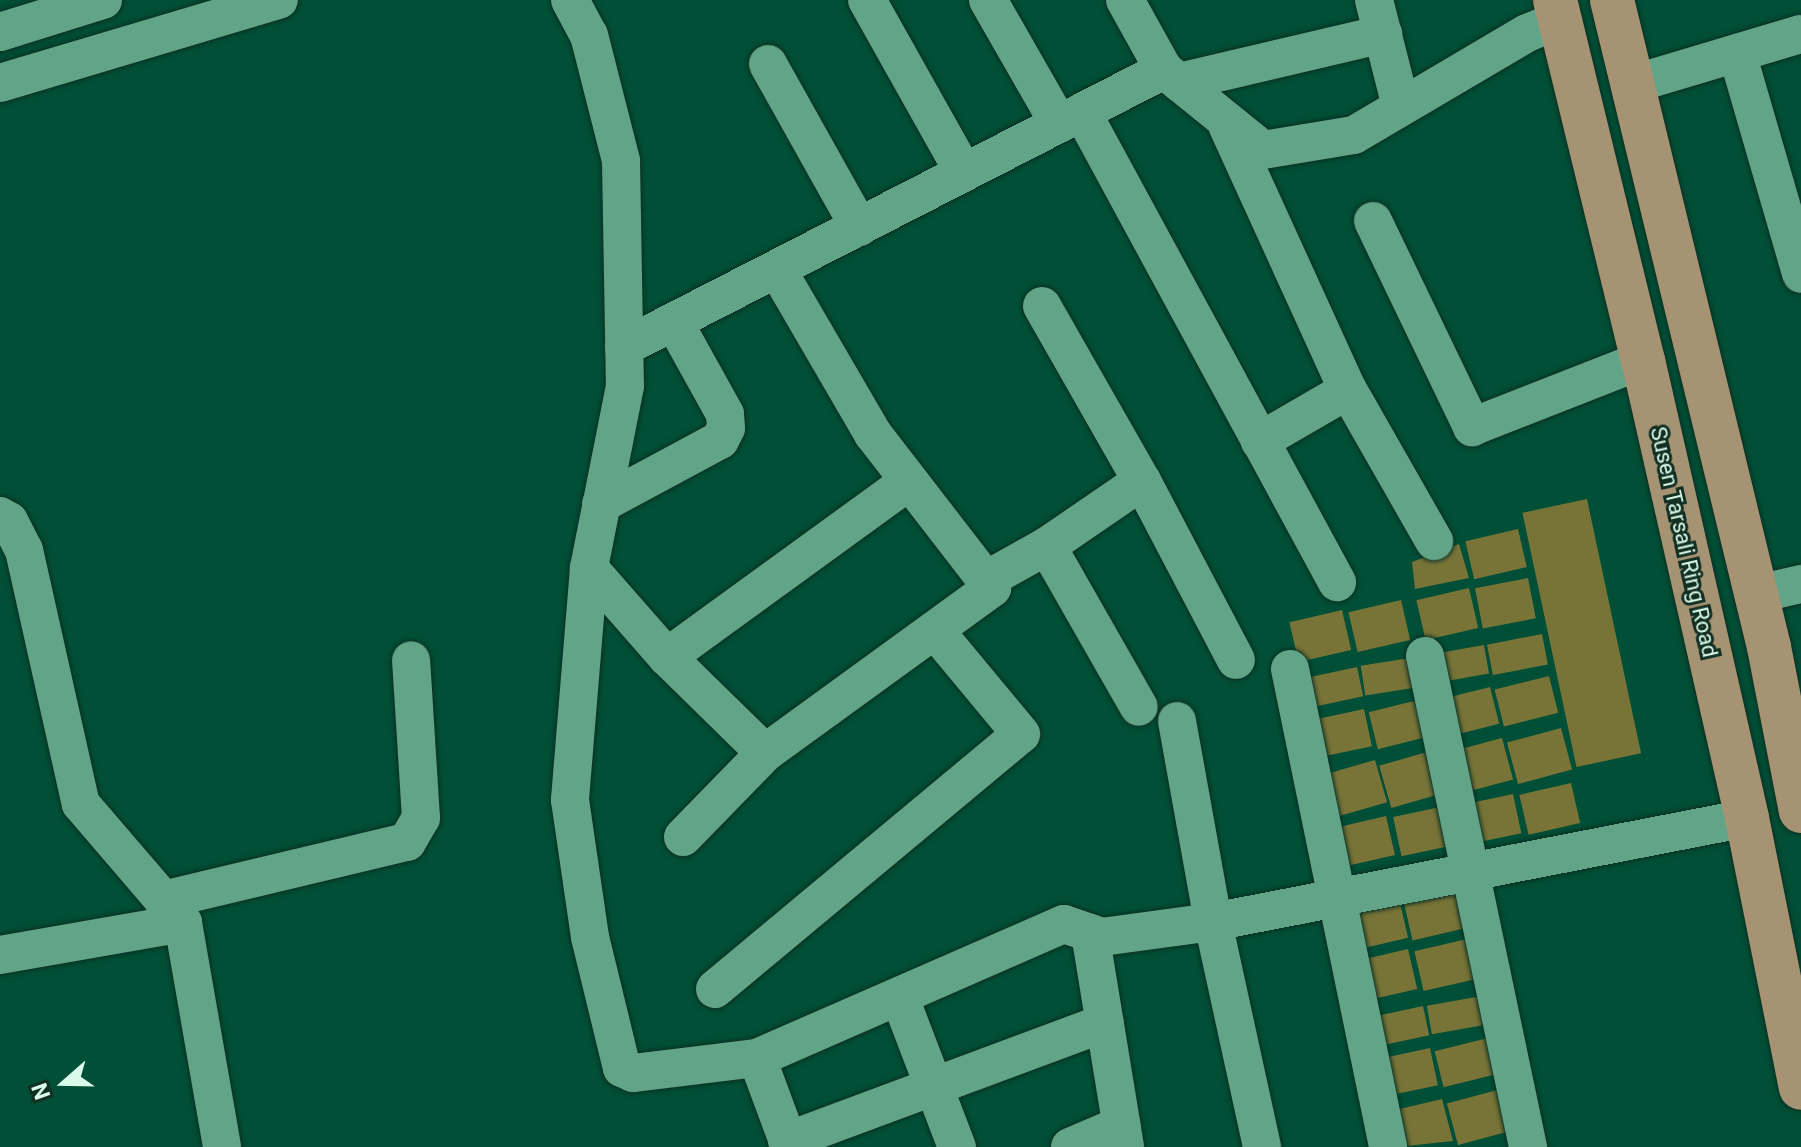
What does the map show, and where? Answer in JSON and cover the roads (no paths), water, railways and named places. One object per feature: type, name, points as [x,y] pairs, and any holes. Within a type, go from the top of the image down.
[{"type":"main road","points":[[1612,0],[1757,594],[1801,811]]},
{"type":"main road","name":"Susen Tarsali Ring Road","points":[[1557,10],[1643,360],[1747,818],[1801,1088]]},
{"type":"street","points":[[0,32],[103,0]]},
{"type":"street","points":[[0,83],[279,0]]},
{"type":"street","points":[[570,0],[589,35],[621,161],[625,386],[589,568],[570,800],[616,1060],[633,1073],[757,1058],[1064,924],[1102,937],[1213,922],[1747,818]]},
{"type":"street","points":[[867,0],[964,173]]},
{"type":"street","points":[[988,0],[1070,118],[1260,441],[1337,582]]},
{"type":"street","points":[[1125,0],[1172,76],[1263,150],[1354,135],[1527,33],[1557,10]]},
{"type":"street","points":[[624,347],[1070,118],[1172,76],[1379,17],[1401,107]]},
{"type":"street","points":[[1633,84],[1801,34]]},
{"type":"street","points":[[1737,53],[1801,274]]},
{"type":"street","points":[[768,64],[859,227]]},
{"type":"street","points":[[1224,119],[1348,390],[1434,541]]},
{"type":"street","points":[[1373,221],[1472,427],[1643,360]]},
{"type":"street","points":[[683,837],[765,753],[937,633],[992,588],[873,434],[777,269]]},
{"type":"street","points":[[1042,306],[1142,481],[1236,660]]},
{"type":"street","points":[[601,504],[720,440],[726,428],[725,414],[674,322]]},
{"type":"street","points":[[1260,441],[1348,390]]},
{"type":"street","points":[[667,657],[909,481]]},
{"type":"street","points":[[986,580],[1047,546],[1142,481]]},
{"type":"street","points":[[0,516],[9,521],[24,550],[81,804],[173,912],[222,1147]]},
{"type":"street","points":[[1047,546],[1139,707]]},
{"type":"street","points":[[589,568],[667,657],[765,753]]},
{"type":"street","points":[[1757,594],[1801,584]]},
{"type":"street","points":[[715,989],[1021,734],[937,633]]},
{"type":"street","points":[[1425,656],[1467,871],[1528,1147]]},
{"type":"street","points":[[0,955],[173,912],[407,842],[421,818],[411,660]]},
{"type":"street","points":[[1290,669],[1388,1147]]},
{"type":"street","points":[[1177,721],[1213,922],[1262,1147]]},
{"type":"street","points":[[1070,1147],[1123,1136],[1090,933]]},
{"type":"street","points":[[900,998],[957,1147]]},
{"type":"street","points":[[757,1058],[789,1144],[933,1084],[1105,1023]]}]
